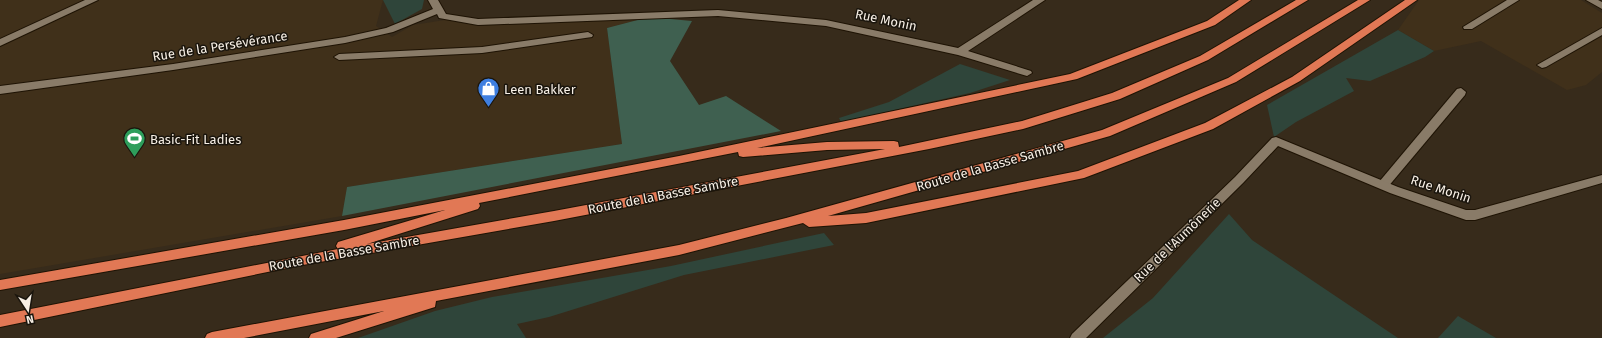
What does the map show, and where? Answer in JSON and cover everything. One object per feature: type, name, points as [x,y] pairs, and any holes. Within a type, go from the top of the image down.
[{"type":"highway","points":[[0,285],[344,225],[696,156],[1073,77],[1211,23],[1246,0]]},
{"type":"highway","name":"Route de la Basse Sambre","points":[[0,321],[297,261],[554,216],[929,145],[1023,125],[1116,96],[1204,58],[1303,0]]},
{"type":"highway","name":"Route de la Basse Sambre","points":[[212,338],[679,250],[786,223],[1106,133],[1232,80],[1365,0]]},
{"type":"highway","points":[[786,223],[866,218],[1080,175],[1209,126],[1296,78],[1412,0]]},
{"type":"highway","points":[[696,156],[827,146],[929,145]]},
{"type":"highway","points":[[297,261],[541,186]]},
{"type":"highway","points":[[316,338],[489,285]]},
{"type":"street","points":[[0,42],[93,0]]},
{"type":"street","name":"Rue Monin","points":[[432,0],[444,16],[478,22],[725,14],[826,23],[960,52],[1027,73]]},
{"type":"street","points":[[960,52],[1040,0]]},
{"type":"street","points":[[1468,27],[1514,0]]},
{"type":"street","points":[[1591,0],[1602,6]]},
{"type":"street","name":"Rue de la Persévérance","points":[[0,90],[173,68],[345,40],[389,30],[439,10]]},
{"type":"street","points":[[1542,65],[1602,31]]},
{"type":"street","points":[[339,58],[482,50],[588,35]]},
{"type":"street","points":[[1383,185],[1461,92]]},
{"type":"street","name":"Rue Monin","points":[[1276,141],[1383,185],[1457,212],[1475,215],[1602,179]]},
{"type":"street","name":"Rue de l'Aumônerie","points":[[1077,338],[1239,180],[1276,141]]},
{"type":"shaded area","points":[[0,0],[383,0],[376,26],[392,37],[413,25],[458,18],[649,17],[607,28],[622,144],[347,187],[342,216],[0,274]]},
{"type":"shaded area","points":[[1419,0],[1581,0],[1602,13],[1602,72],[1586,85],[1567,90],[1481,41],[1434,51],[1398,30]]},
{"type":"green space","points":[[383,0],[424,0],[422,9],[395,24]]},
{"type":"green space","points":[[649,17],[692,21],[670,61],[699,105],[726,96],[781,131],[342,216],[347,187],[622,144],[607,28]]},
{"type":"green space","points":[[1398,30],[1434,51],[1425,57],[1370,81],[1346,78],[1354,91],[1296,122],[1274,137],[1267,105]]},
{"type":"green space","points":[[960,64],[1010,80],[970,93],[841,122],[839,118],[889,102]]},
{"type":"green space","points":[[1229,214],[1252,240],[1398,338],[1103,338],[1153,298]]},
{"type":"green space","points":[[824,233],[834,245],[684,275],[549,317],[517,324],[526,338],[358,338],[435,311],[492,297],[671,266]]},
{"type":"green space","points":[[1458,316],[1496,338],[1438,338]]},
{"type":"place","name":"Leen Bakker","points":[[488,108]]},
{"type":"place","name":"Basic-Fit Ladies","points":[[135,158]]}]
